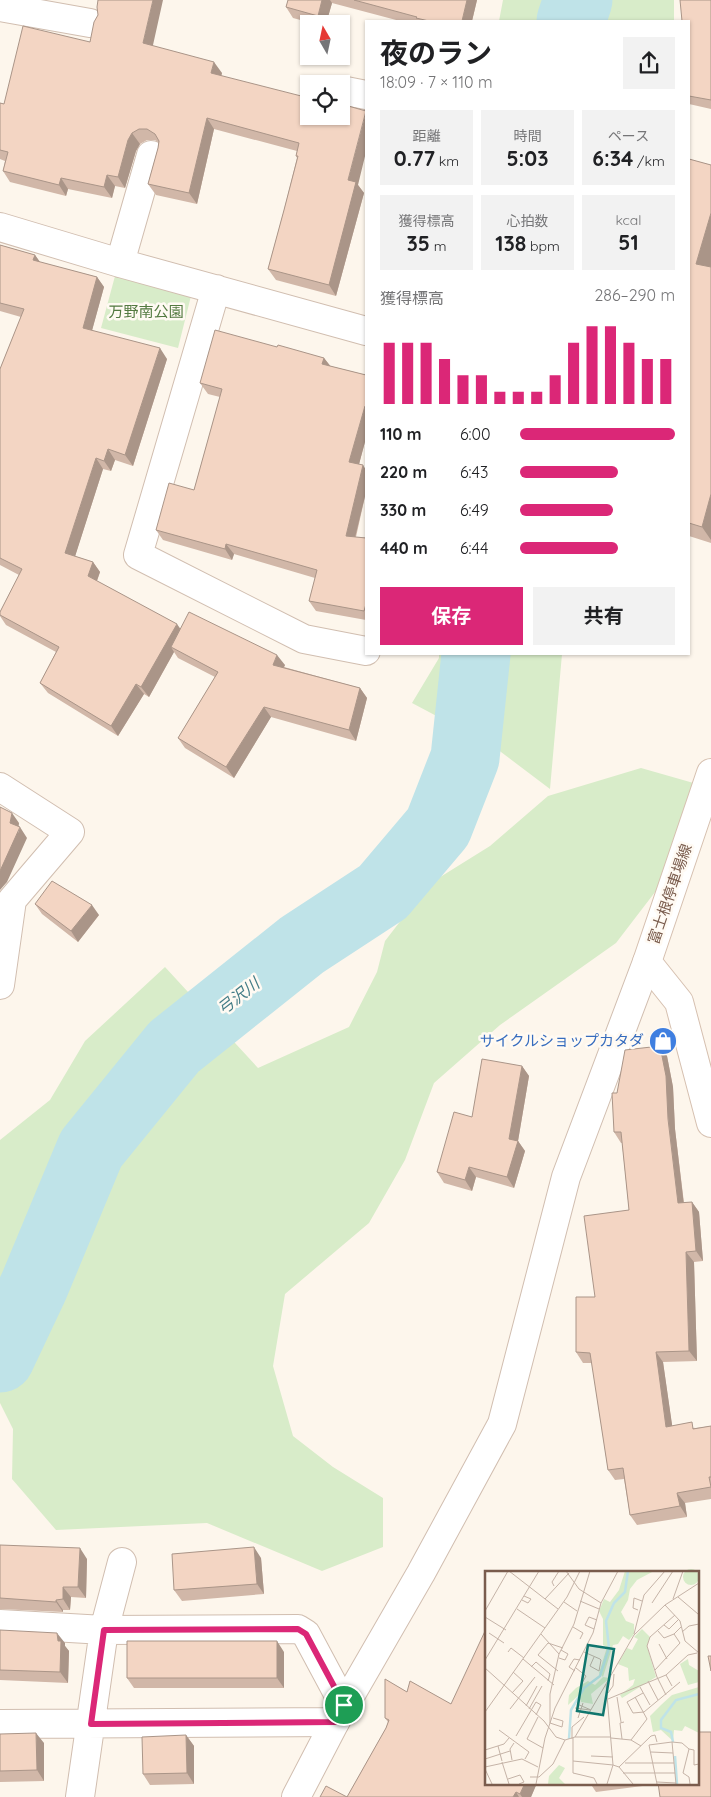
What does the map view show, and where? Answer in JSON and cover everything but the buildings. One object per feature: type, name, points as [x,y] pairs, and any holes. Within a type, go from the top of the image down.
[{"type":"street","points":[[0,7],[90,24]]},
{"type":"street","points":[[350,92],[365,95]]},
{"type":"street","points":[[120,263],[151,155]]},
{"type":"street","points":[[0,227],[120,263],[365,331]]},
{"type":"street","points":[[216,289],[138,555],[304,639],[365,651]]},
{"type":"street","name":"富士根停車場線","points":[[711,774],[646,962],[680,1002],[711,1123]]},
{"type":"street","points":[[0,787],[70,832],[12,900],[0,985]]},
{"type":"street","points":[[296,1797],[340,1714],[502,1424],[566,1177],[646,962]]},
{"type":"street","points":[[80,1797],[104,1630],[122,1562]]},
{"type":"street","points":[[0,1624],[104,1630],[298,1629],[306,1634],[340,1714]]},
{"type":"street","points":[[0,1724],[91,1724],[340,1714]]},
{"type":"green space","points":[[503,0],[674,0],[674,20],[499,20]]},
{"type":"green space","name":"万野南公園","points":[[115,276],[191,296],[178,348],[101,328]]},
{"type":"green space","points":[[439,655],[562,655],[550,789],[493,746],[412,703]]},
{"type":"green space","points":[[641,768],[711,788],[711,819],[616,943],[500,1025],[434,1083],[405,1160],[369,1223],[285,1294],[273,1366],[293,1436],[333,1467],[383,1498],[383,1547],[322,1571],[207,1523],[56,1530],[12,1479],[13,1429],[0,1403],[0,1140],[50,1100],[85,1041],[165,967],[258,1068],[349,1027],[377,972],[385,941],[429,884],[490,846],[548,796]]},
{"type":"waterway","name":"弓沢川","points":[[571,20],[578,0]]},
{"type":"waterway","name":"弓沢川","points":[[0,1358],[34,1286],[91,1149],[174,1047],[302,945],[383,892],[438,827],[465,758],[476,655]]},
{"type":"place","name":"サイクルショップカタダ","points":[[663,1041]]},
{"type":"route","points":[[298,1629],[306,1634],[344,1705],[335,1722],[91,1724],[104,1630],[298,1629]]}]
